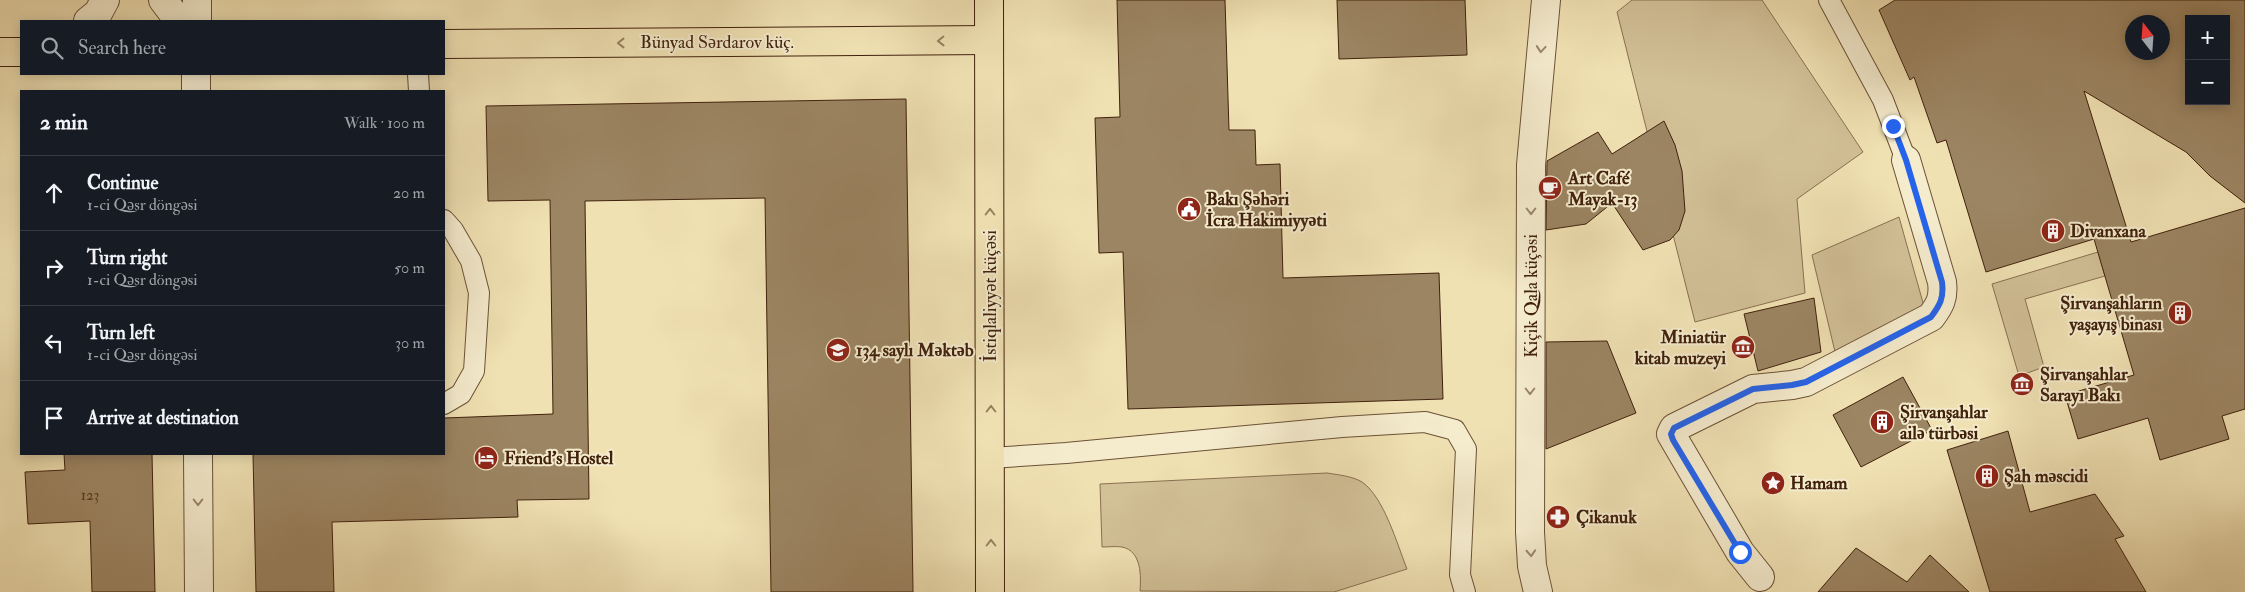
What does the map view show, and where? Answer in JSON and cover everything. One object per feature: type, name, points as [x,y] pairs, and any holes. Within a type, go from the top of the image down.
[{"type":"main road","name":"İstiqlaliyyət küçəsi","points":[[989,0],[990,592]]},
{"type":"main road","name":"Bünyad Sərdarov küç.","points":[[445,44],[989,40]]},
{"type":"main road","points":[[0,52],[20,52]]},
{"type":"street","points":[[89,20],[98,13],[105,0]]},
{"type":"street","points":[[163,0],[178,20]]},
{"type":"street","points":[[197,0],[197,20]]},
{"type":"street","name":"Kiçik Qala küçəsi","points":[[1538,592],[1532,566],[1530,532],[1531,165],[1546,0]]},
{"type":"street","points":[[196,75],[196,90]]},
{"type":"street","points":[[1760,577],[1740,552],[1671,434],[1674,428],[1753,389],[1806,382],[1931,317],[1941,303],[1944,294],[1906,160]]},
{"type":"street","points":[[198,455],[199,592]]},
{"type":"lane","points":[[1829,0],[1883,100],[1906,160]]},
{"type":"lane","points":[[418,75],[419,90]]},
{"type":"lane","points":[[445,221],[453,230],[471,261],[479,293],[474,371],[461,394],[445,403]]},
{"type":"lane","points":[[991,458],[1066,453],[1342,426],[1424,422],[1455,430],[1466,449],[1460,574],[1465,592]]},
{"type":"shaded area","points":[[1632,0],[1762,0],[1863,152],[1797,199],[1805,293],[1695,322],[1617,12]]},
{"type":"shaded area","points":[[1899,217],[1925,310],[1836,356],[1812,255]]},
{"type":"shaded area","points":[[2098,252],[2105,276],[2025,299],[2044,367],[2019,376],[1992,284]]},
{"type":"shaded area","points":[[1327,473],[1354,478],[1370,489],[1377,498],[1389,522],[1407,569],[1334,592],[1140,591],[1139,565],[1129,549],[1102,547],[1100,484]]},
{"type":"building","name":"Bakı Şəhəri İcra Hakimiyyəti","points":[[1117,0],[1225,0],[1229,130],[1255,130],[1256,165],[1280,164],[1283,278],[1439,273],[1443,399],[1128,409],[1123,252],[1099,253],[1095,118],[1120,117]]},
{"type":"building","points":[[1337,0],[1465,0],[1467,55],[1339,59]]},
{"type":"building","points":[[1895,0],[2245,0],[2245,203],[2210,176],[2186,152],[2084,91],[2131,242],[2245,208],[2245,409],[2222,416],[2229,439],[2160,460],[2148,418],[2078,439],[2065,395],[2134,375],[2094,239],[1986,272],[1946,140],[1937,143],[1914,77],[1910,80],[1879,10]]},
{"type":"building","name":"134 saylı Məktəb","points":[[906,99],[913,592],[771,592],[765,198],[585,201],[589,499],[517,500],[518,517],[332,522],[334,592],[256,592],[253,455],[445,455],[445,418],[553,414],[550,200],[488,201],[486,106]]},
{"type":"building","points":[[1664,121],[1675,145],[1682,171],[1685,211],[1679,230],[1670,240],[1643,250],[1612,203],[1586,224],[1546,230],[1547,161],[1598,132],[1612,154]]},
{"type":"building","points":[[1814,298],[1821,352],[1758,371],[1744,314]]},
{"type":"building","points":[[1607,341],[1636,413],[1546,449],[1546,342]]},
{"type":"building","name":"Şirvanşahlar ailə türbəsi","points":[[1903,377],[1932,430],[1861,467],[1833,415]]},
{"type":"building","points":[[2008,431],[2030,512],[2095,494],[2124,536],[2115,539],[2146,592],[1990,592],[1947,450]]},
{"type":"building","points":[[64,455],[152,455],[155,592],[92,592],[90,521],[28,524],[25,472],[65,470]]},
{"type":"building","points":[[1856,548],[1907,582],[1930,555],[1969,592],[1818,592]]},
{"type":"place","name":"Art Café Mayak-13","points":[[1550,188]]},
{"type":"place","name":"Bakı Şəhəri İcra Hakimiyyəti","points":[[1189,209]]},
{"type":"place","name":"Divanxana","points":[[2053,231]]},
{"type":"place","name":"Şirvanşahların yaşayış binası","points":[[2180,313]]},
{"type":"place","name":"Miniatür kitab muzeyi","points":[[1743,347]]},
{"type":"place","name":"134 saylı Məktəb","points":[[838,350]]},
{"type":"place","name":"Şirvanşahlar Sarayı Bakı","points":[[2022,384]]},
{"type":"place","name":"Şirvanşahlar ailə türbəsi","points":[[1882,422]]},
{"type":"place","name":"Friend's Hostel","points":[[486,458]]},
{"type":"place","name":"Şah məscidi","points":[[1987,476]]},
{"type":"place","name":"Hamam","points":[[1773,483]]},
{"type":"place","name":"Çikanuk","points":[[1558,517]]},
{"type":"route","points":[[1740,552],[1673,440],[1671,434],[1674,428],[1753,389],[1806,382],[1914,327],[1931,317],[1941,303],[1944,294],[1942,282],[1906,160],[1893,126]]}]
